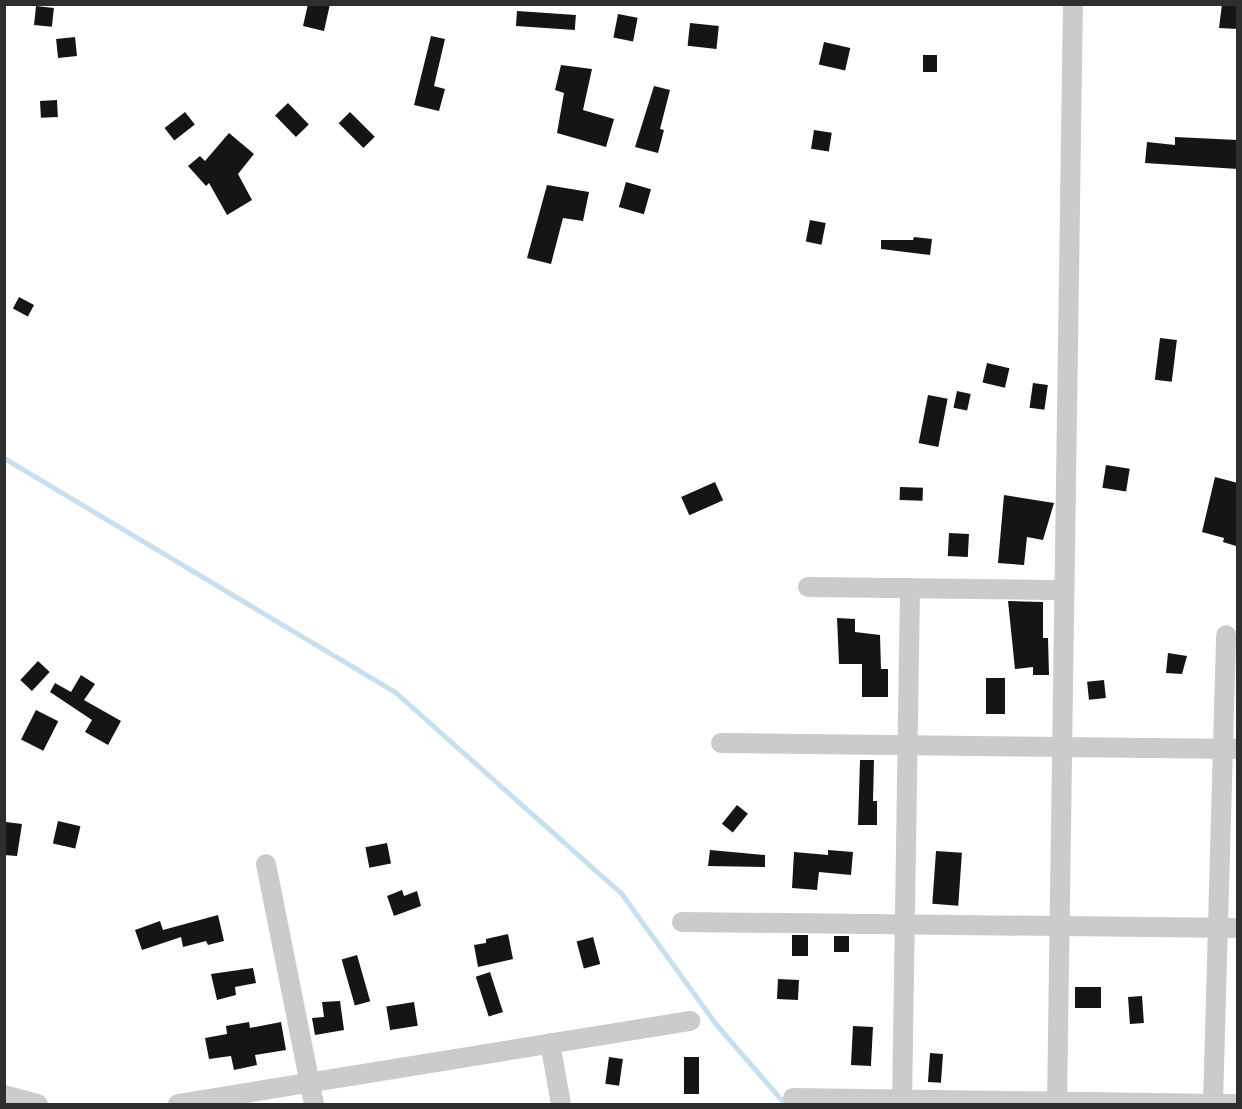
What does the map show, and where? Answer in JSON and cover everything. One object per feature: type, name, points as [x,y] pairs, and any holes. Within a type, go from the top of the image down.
[{"type":"street","points":[[1057,1103],[1073,4]]},
{"type":"street","points":[[808,587],[1064,590]]},
{"type":"street","points":[[902,1102],[910,588]]},
{"type":"street","points":[[1213,1104],[1228,928],[1230,749],[1226,635]]},
{"type":"street","points":[[721,743],[1230,749]]},
{"type":"street","points":[[266,864],[314,1104]]},
{"type":"street","points":[[682,922],[1228,928]]},
{"type":"street","points":[[178,1104],[690,1021]]},
{"type":"street","points":[[550,1043],[561,1104]]},
{"type":"street","points":[[4,1095],[38,1104]]},
{"type":"street","points":[[794,1098],[902,1102],[1238,1104]]},
{"type":"building","points":[[308,4],[330,4],[324,31],[303,26]]},
{"type":"building","points":[[1222,4],[1238,4],[1238,29],[1219,28]]},
{"type":"building","points":[[36,6],[54,8],[52,27],[34,25]]},
{"type":"building","points":[[517,11],[576,15],[575,30],[516,26]]},
{"type":"building","points":[[618,14],[638,18],[633,41],[613,38]]},
{"type":"building","points":[[690,23],[719,26],[716,49],[688,46]]},
{"type":"building","points":[[431,36],[445,39],[434,86],[445,89],[439,111],[414,105]]},
{"type":"building","points":[[75,37],[77,56],[58,58],[56,39]]},
{"type":"building","points":[[824,42],[850,48],[845,70],[819,64]]},
{"type":"building","points":[[923,55],[937,55],[937,72],[923,72]]},
{"type":"building","points":[[561,65],[592,69],[583,110],[614,119],[606,147],[557,133],[564,93],[555,90]]},
{"type":"building","points":[[654,86],[670,90],[660,129],[664,130],[658,153],[635,147]]},
{"type":"building","points":[[57,100],[58,117],[41,118],[40,101]]},
{"type":"building","points":[[288,103],[309,125],[296,137],[275,116]]},
{"type":"building","points":[[185,112],[195,125],[174,141],[165,128]]},
{"type":"building","points":[[350,112],[375,137],[363,148],[339,123]]},
{"type":"building","points":[[814,130],[832,133],[829,152],[811,149]]},
{"type":"building","points":[[229,133],[254,154],[238,174],[252,200],[227,215],[209,183],[206,186],[188,166],[200,156],[205,161]]},
{"type":"building","points":[[1175,137],[1238,140],[1238,169],[1145,163],[1147,142],[1175,145]]},
{"type":"building","points":[[626,182],[651,189],[644,214],[619,207]]},
{"type":"building","points":[[547,185],[589,192],[583,221],[563,218],[551,264],[527,258]]},
{"type":"building","points":[[810,220],[826,223],[822,245],[806,242]]},
{"type":"building","points":[[914,237],[932,239],[930,255],[881,249],[881,240],[913,240]]},
{"type":"building","points":[[19,297],[34,305],[28,316],[13,308]]},
{"type":"building","points":[[1160,338],[1177,340],[1172,382],[1155,380]]},
{"type":"building","points":[[987,363],[1009,368],[1005,388],[983,382]]},
{"type":"building","points":[[1033,383],[1048,385],[1044,410],[1030,408]]},
{"type":"building","points":[[957,391],[971,394],[967,411],[953,408]]},
{"type":"building","points":[[928,395],[948,399],[938,447],[919,443]]},
{"type":"building","points":[[1106,465],[1130,469],[1126,491],[1102,488]]},
{"type":"building","points":[[1215,477],[1238,483],[1236,546],[1223,542],[1224,538],[1202,532]]},
{"type":"building","points":[[715,482],[723,500],[689,515],[681,497]]},
{"type":"building","points":[[900,487],[923,488],[923,501],[900,500]]},
{"type":"building","points":[[1004,495],[1054,503],[1043,540],[1027,537],[1024,565],[998,563]]},
{"type":"building","points":[[949,533],[969,534],[968,557],[948,556]]},
{"type":"building","points":[[1008,601],[1043,602],[1043,638],[1048,638],[1049,675],[1033,675],[1033,667],[1015,669]]},
{"type":"building","points":[[837,618],[855,619],[855,632],[880,635],[881,669],[888,669],[888,697],[862,697],[862,664],[839,664]]},
{"type":"building","points":[[1168,653],[1187,656],[1182,674],[1166,673]]},
{"type":"building","points":[[38,661],[50,672],[32,691],[20,680]]},
{"type":"building","points":[[81,675],[95,684],[84,700],[121,721],[108,745],[85,732],[92,720],[50,692],[55,683],[71,692]]},
{"type":"building","points":[[986,678],[1005,678],[1005,714],[986,714]]},
{"type":"building","points":[[1104,680],[1106,698],[1089,700],[1087,682]]},
{"type":"building","points":[[36,710],[58,721],[43,751],[21,739]]},
{"type":"building","points":[[860,760],[874,760],[873,801],[877,801],[877,825],[858,825]]},
{"type":"building","points":[[737,805],[748,814],[733,832],[722,824]]},
{"type":"building","points":[[58,821],[80,826],[75,849],[53,843]]},
{"type":"building","points":[[6,822],[22,824],[17,856],[4,855]]},
{"type":"building","points":[[387,843],[391,864],[369,868],[365,847]]},
{"type":"building","points":[[710,850],[765,855],[765,867],[708,866]]},
{"type":"building","points":[[828,850],[853,852],[851,875],[819,872],[817,890],[792,888],[794,852],[828,855]]},
{"type":"building","points":[[936,851],[962,853],[958,906],[932,904]]},
{"type":"building","points":[[402,890],[404,896],[417,891],[421,906],[394,916],[387,896]]},
{"type":"building","points":[[218,915],[224,941],[208,945],[206,941],[183,947],[181,937],[142,950],[135,930],[160,921],[163,930]]},
{"type":"building","points":[[508,934],[513,959],[478,967],[474,945],[486,943],[486,939]]},
{"type":"building","points":[[792,935],[808,935],[808,956],[792,956]]},
{"type":"building","points":[[834,936],[849,936],[849,952],[834,952]]},
{"type":"building","points":[[593,937],[600,964],[584,968],[577,941]]},
{"type":"building","points":[[357,955],[370,1001],[355,1006],[342,959]]},
{"type":"building","points":[[253,968],[256,983],[235,987],[236,995],[217,1000],[211,974]]},
{"type":"building","points":[[490,972],[503,1012],[489,1017],[476,977]]},
{"type":"building","points":[[778,979],[799,980],[798,1000],[777,999]]},
{"type":"building","points":[[1075,987],[1101,987],[1101,1008],[1075,1008]]},
{"type":"building","points":[[1142,996],[1144,1023],[1130,1024],[1128,997]]},
{"type":"building","points":[[340,1001],[344,1030],[315,1035],[312,1018],[324,1017],[322,1002]]},
{"type":"building","points":[[414,1002],[418,1026],[390,1030],[386,1006]]},
{"type":"building","points":[[249,1022],[250,1028],[281,1022],[286,1050],[255,1055],[257,1065],[234,1070],[231,1056],[209,1059],[205,1038],[227,1034],[226,1026]]},
{"type":"building","points":[[853,1026],[873,1027],[871,1066],[851,1065]]},
{"type":"building","points":[[930,1053],[943,1054],[941,1083],[928,1082]]},
{"type":"building","points":[[609,1057],[623,1059],[619,1086],[605,1084]]},
{"type":"building","points":[[684,1057],[699,1057],[699,1094],[684,1094]]},
{"type":"waterway","points":[[4,458],[394,691],[621,893],[715,1023],[785,1104]]}]
